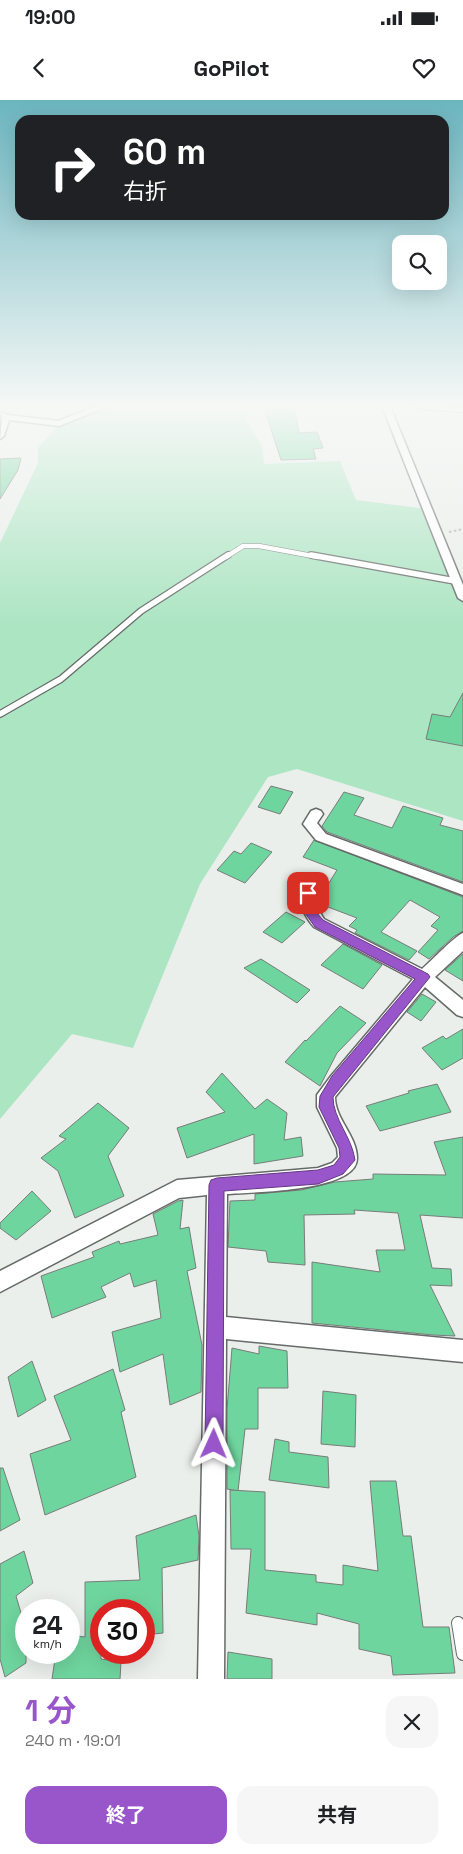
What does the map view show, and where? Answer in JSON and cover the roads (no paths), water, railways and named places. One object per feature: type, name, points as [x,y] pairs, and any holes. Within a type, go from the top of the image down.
[{"type":"street","points":[[415,480],[463,598]]},
{"type":"street","points":[[316,814],[310,824],[320,837],[463,890]]},
{"type":"street","points":[[308,893],[311,913],[319,923],[424,977],[463,1010]]},
{"type":"street","points":[[0,1282],[178,1189],[318,1177],[338,1170],[348,1160],[346,1147],[326,1107],[326,1096],[337,1080],[424,977],[456,948],[463,939]]},
{"type":"street","points":[[211,1679],[217,1185]]},
{"type":"street","points":[[216,1327],[463,1351]]},
{"type":"lane","points":[[0,714],[61,679],[141,611],[243,546],[259,546],[456,581]]},
{"type":"lane","points":[[458,1623],[463,1654]]}]
